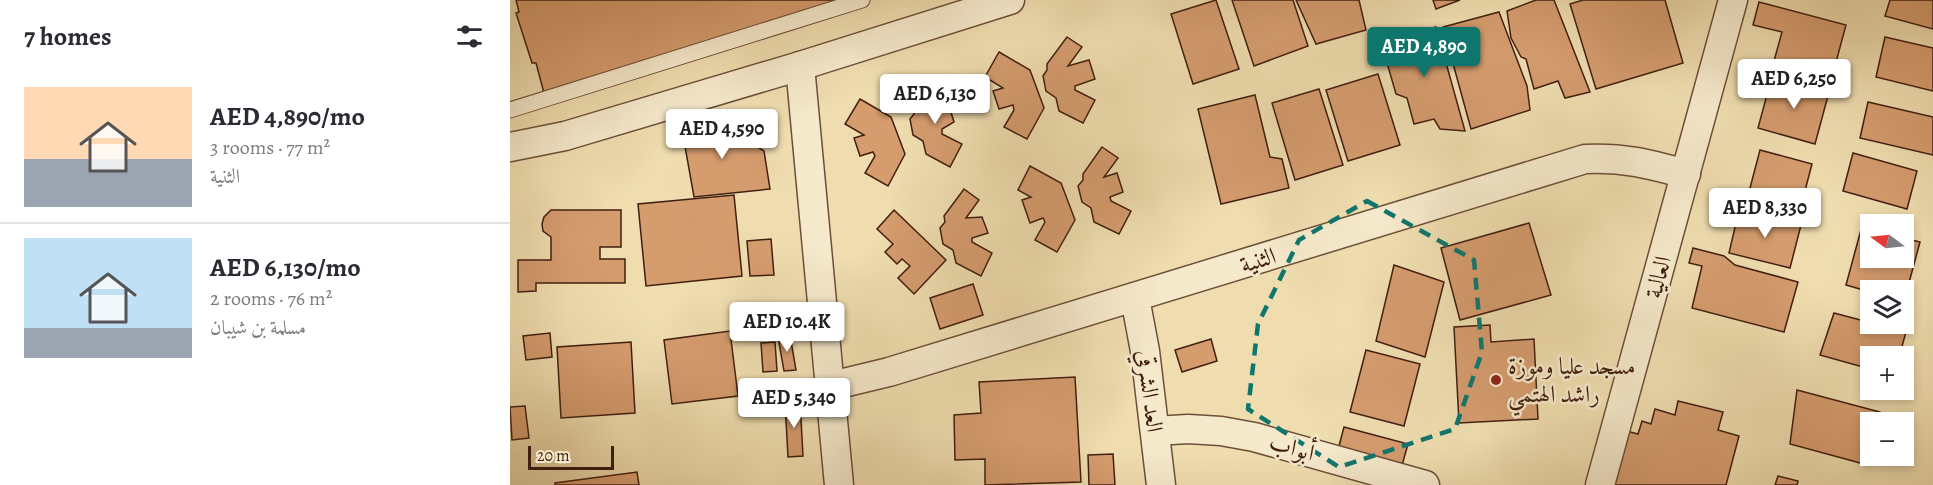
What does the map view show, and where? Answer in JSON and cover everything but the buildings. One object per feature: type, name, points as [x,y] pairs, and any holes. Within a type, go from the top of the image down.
[{"type":"street","points":[[510,147],[565,136],[1010,0]]},
{"type":"street","name":"العالية","points":[[1600,485],[1733,0]]},
{"type":"street","points":[[800,66],[839,485]]},
{"type":"street","name":"الثنية","points":[[831,386],[889,372],[1135,298],[1585,159],[1635,160],[1686,174]]},
{"type":"street","name":"العد الشرقي","points":[[1135,298],[1145,351],[1161,485]]},
{"type":"street","name":"أبواب","points":[[1155,431],[1188,429],[1254,436],[1425,485]]},
{"type":"lane","points":[[510,110],[862,0]]},
{"type":"highlighted area","points":[[1367,201],[1474,260],[1482,352],[1455,429],[1339,467],[1248,409],[1258,324],[1299,240]]},
{"type":"place","name":"مسجد عليا وموزة راشد الهتمي","points":[[1496,380]]}]
